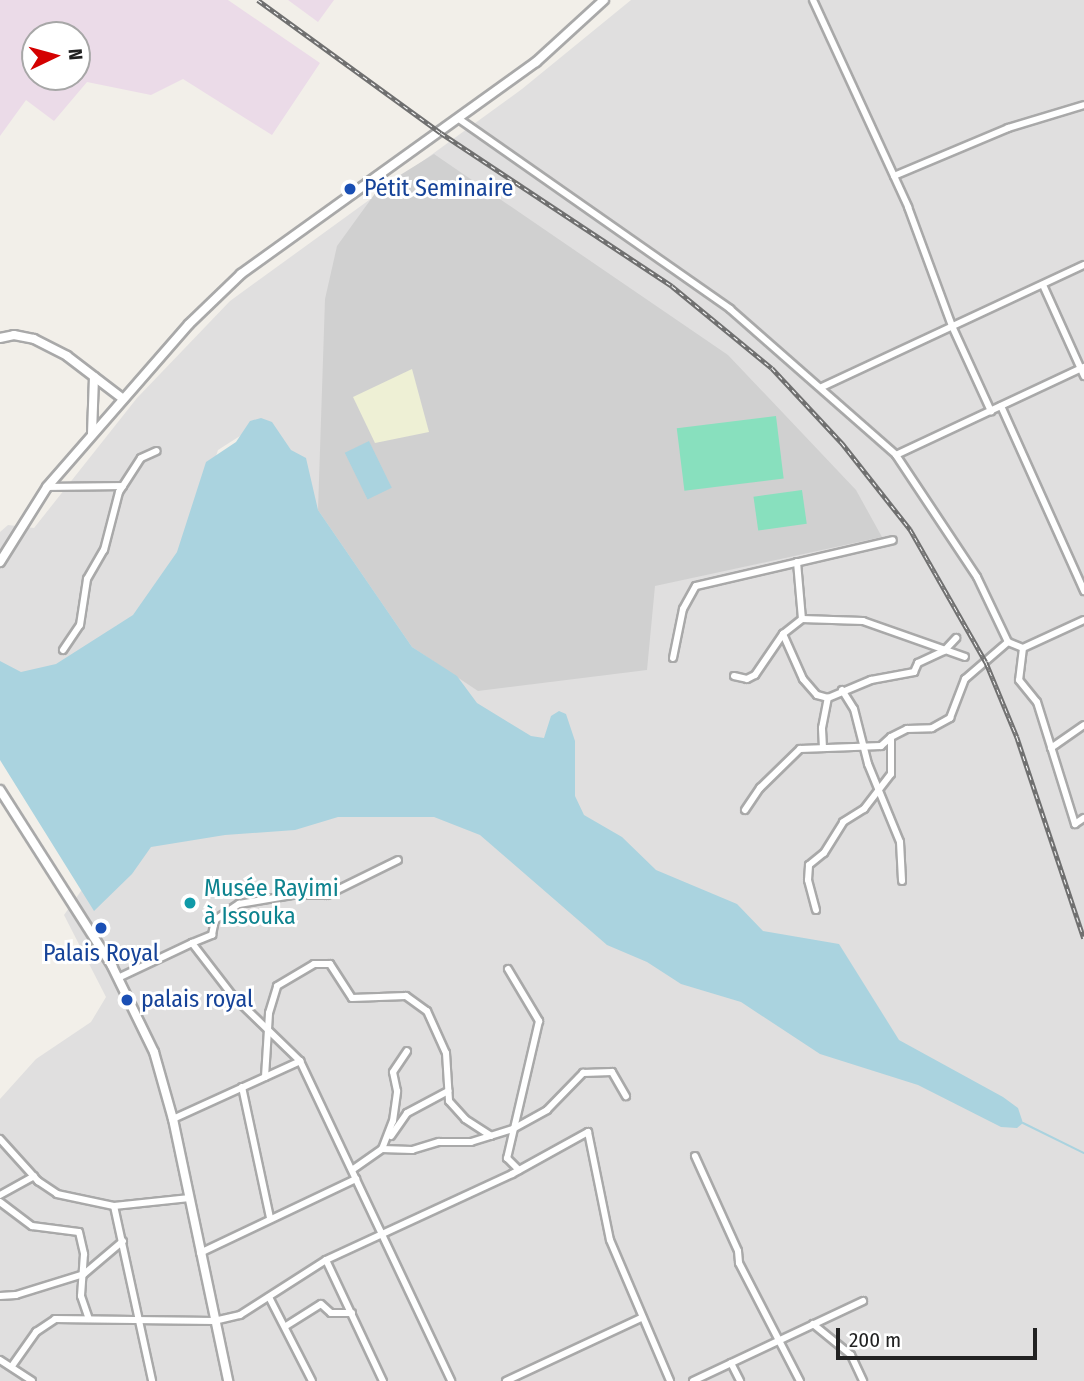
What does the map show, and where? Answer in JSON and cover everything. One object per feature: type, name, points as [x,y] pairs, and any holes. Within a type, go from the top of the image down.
[{"type":"street","points":[[0,562],[47,487],[189,324],[242,274],[536,62],[604,0]]},
{"type":"street","points":[[813,0],[894,176],[952,326],[991,411]]},
{"type":"street","points":[[894,176],[1008,128],[1084,105]]},
{"type":"street","points":[[459,118],[730,309],[822,387],[896,455],[977,577],[1008,642],[1023,648],[1084,620]]},
{"type":"street","points":[[822,387],[1084,265]]},
{"type":"street","points":[[896,455],[1083,371],[1042,285]]},
{"type":"street","points":[[0,338],[14,335],[34,339],[122,398]]},
{"type":"street","points":[[92,434],[94,377]]},
{"type":"street","points":[[1001,406],[1084,591]]},
{"type":"street","points":[[64,650],[79,625],[88,579],[104,550],[123,486],[141,457],[157,452]]},
{"type":"street","points":[[47,487],[123,486]]},
{"type":"street","points":[[673,658],[683,629],[683,609],[696,586],[893,540]]},
{"type":"street","points":[[797,562],[802,619]]},
{"type":"street","points":[[734,676],[747,679],[755,675],[783,634],[802,619],[863,621],[912,634],[944,651],[965,657]]},
{"type":"street","points":[[783,634],[803,679],[817,695],[828,698],[842,690],[914,672],[929,655],[944,651],[956,638]]},
{"type":"street","points":[[745,810],[760,788],[800,749],[881,746],[907,729],[932,728],[950,718],[965,679],[1008,642]]},
{"type":"street","points":[[1023,648],[1019,680],[1037,702],[1075,824],[1084,818]]},
{"type":"street","points":[[842,690],[854,709],[864,745],[900,842],[902,881]]},
{"type":"street","points":[[823,748],[822,728],[828,698]]},
{"type":"street","points":[[1051,748],[1084,724]]},
{"type":"street","points":[[816,910],[808,880],[809,865],[824,853],[843,822],[864,809],[879,786],[891,774],[891,737]]},
{"type":"street","points":[[0,790],[118,978],[154,1052],[173,1119],[228,1381]]},
{"type":"street","points":[[118,978],[212,935],[215,920],[239,904],[292,895],[327,895],[398,860]]},
{"type":"street","points":[[192,943],[232,995],[300,1061],[451,1381]]},
{"type":"street","points":[[265,1077],[268,1031],[277,986],[314,964],[330,964],[352,998],[406,996],[427,1012],[446,1054],[449,1101],[465,1119],[491,1136]]},
{"type":"street","points":[[508,969],[539,1021],[507,1158],[519,1170]]},
{"type":"street","points":[[382,1149],[393,1121],[397,1091],[393,1072],[407,1051]]},
{"type":"street","points":[[173,1119],[300,1061]]},
{"type":"street","points":[[382,1149],[412,1150],[491,1136],[513,1129],[547,1110],[583,1073],[612,1072],[626,1096]]},
{"type":"street","points":[[242,1087],[270,1218]]},
{"type":"street","points":[[352,1170],[382,1149],[407,1113],[448,1091]]},
{"type":"street","points":[[12,1366],[36,1332],[55,1319],[141,1317],[214,1321],[240,1315],[327,1260],[519,1170],[588,1132],[610,1240],[670,1381]]},
{"type":"street","points":[[0,1139],[34,1176],[57,1194],[114,1206],[190,1198]]},
{"type":"street","points":[[695,1156],[745,1275],[781,1339],[800,1381]]},
{"type":"street","points":[[0,1195],[34,1176]]},
{"type":"street","points":[[200,1253],[356,1179]]},
{"type":"street","points":[[0,1202],[32,1226],[79,1232],[84,1254],[81,1296],[89,1319]]},
{"type":"street","points":[[114,1206],[141,1317],[152,1381]]},
{"type":"street","points":[[0,1296],[16,1295],[81,1275],[122,1241]]},
{"type":"street","points":[[327,1260],[383,1381]]},
{"type":"street","points":[[269,1297],[312,1381]]},
{"type":"street","points":[[693,1381],[863,1301]]},
{"type":"street","points":[[286,1326],[321,1304],[331,1313],[352,1313]]},
{"type":"street","points":[[506,1381],[641,1318]]},
{"type":"street","points":[[813,1324],[851,1355],[863,1381]]},
{"type":"street","points":[[0,1360],[32,1381]]},
{"type":"street","points":[[731,1363],[740,1381]]},
{"type":"street","points":[[522,1374],[526,1381]]},
{"type":"shaded area","points":[[0,0],[228,0],[320,63],[272,135],[183,79],[151,95],[91,83],[91,21],[21,21],[21,91],[79,91],[54,121],[26,100],[0,136]]},
{"type":"shaded area","points":[[288,0],[334,0],[318,22]]},
{"type":"shaded area","points":[[631,0],[1084,0],[1084,1381],[0,1381],[0,1099],[36,1059],[91,1022],[106,997],[64,915],[98,867],[412,687],[262,422],[218,450],[178,571],[145,610],[116,626],[51,677],[14,680],[0,665],[0,532],[8,525],[34,528],[137,398],[230,301],[522,89]]},
{"type":"shaded area","points":[[434,154],[728,355],[856,490],[882,537],[655,586],[647,670],[478,691],[412,647],[318,510],[325,299],[337,246],[379,188],[395,186],[397,177]]},
{"type":"green space","points":[[412,369],[429,432],[375,443],[353,397]]},
{"type":"green space","points":[[776,416],[784,479],[684,491],[677,428]]},
{"type":"green space","points":[[802,490],[807,524],[758,530],[753,497]]},
{"type":"water","points":[[261,418],[272,422],[291,450],[306,458],[318,510],[412,647],[457,676],[477,703],[531,736],[544,738],[551,716],[559,711],[566,714],[575,741],[575,796],[584,815],[622,837],[656,870],[737,904],[763,931],[839,944],[899,1040],[1003,1097],[1018,1108],[1023,1123],[1017,1128],[1001,1127],[918,1085],[820,1054],[741,1002],[681,984],[647,962],[607,945],[480,835],[434,817],[338,817],[295,830],[225,835],[151,847],[132,874],[94,911],[0,760],[0,661],[21,672],[56,664],[133,615],[177,552],[206,462],[236,442],[250,421]]},
{"type":"water","points":[[369,441],[392,488],[368,500],[345,453]]},
{"type":"waterway","points":[[1023,1123],[1084,1153]]},
{"type":"railway","points":[[258,0],[441,133],[672,286],[772,368],[842,443],[910,529],[986,662],[1017,737],[1084,938]]},
{"type":"place","name":"Pétit Seminaire","points":[[350,189]]},
{"type":"place","name":"Musée Rayimi à Issouka","points":[[190,903]]},
{"type":"place","name":"Palais Royal","points":[[101,928]]},
{"type":"place","name":"palais royal","points":[[127,1000]]}]
